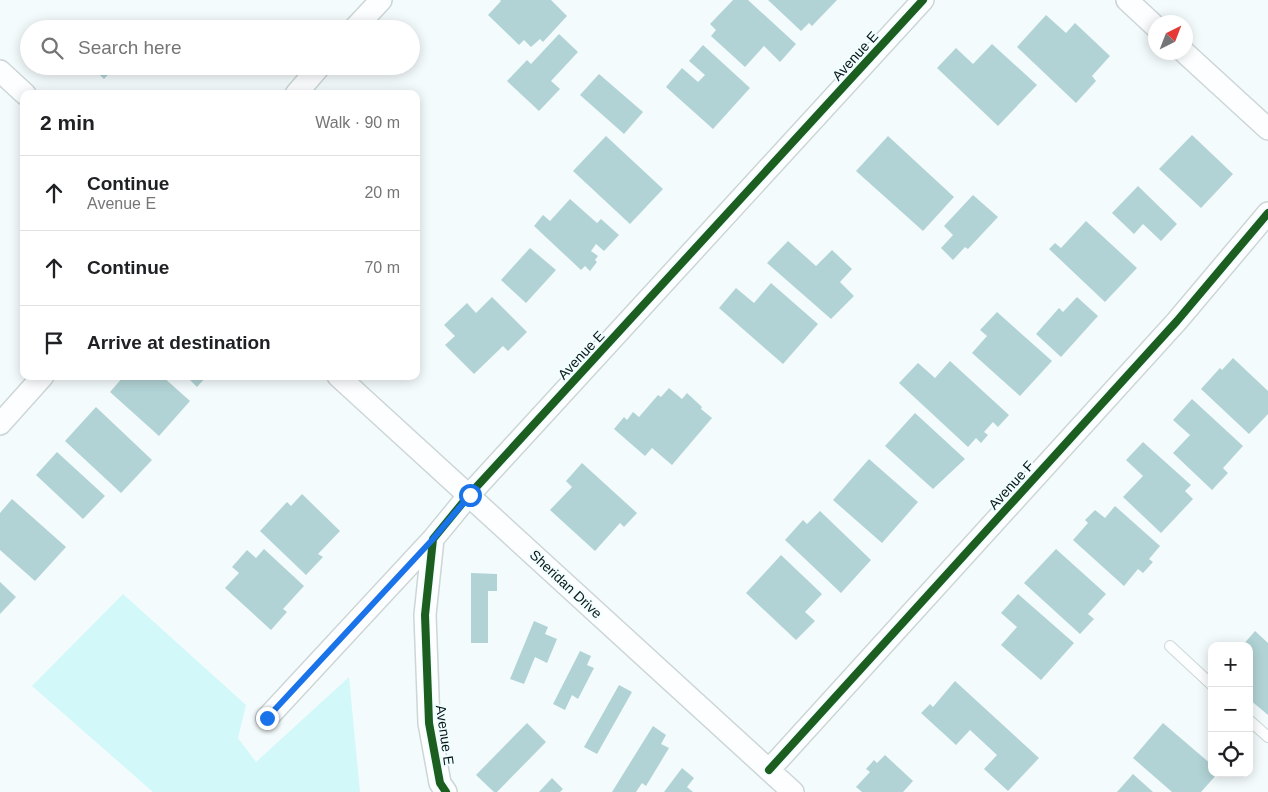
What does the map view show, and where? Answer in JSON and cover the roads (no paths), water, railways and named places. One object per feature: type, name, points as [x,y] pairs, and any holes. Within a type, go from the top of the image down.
[{"type":"street","points":[[362,20],[381,0]]},
{"type":"street","name":"Avenue E","points":[[446,792],[440,783],[429,723],[426,690],[425,615],[433,539],[470,495],[923,0]]},
{"type":"street","points":[[1126,0],[1148,19]]},
{"type":"street","points":[[1193,60],[1268,130]]},
{"type":"street","points":[[0,71],[21,90]]},
{"type":"street","points":[[299,90],[312,75]]},
{"type":"street","name":"Avenue F","points":[[769,770],[1176,321],[1268,213]]},
{"type":"street","points":[[0,424],[39,380]]},
{"type":"street","name":"Sheridan Drive","points":[[342,380],[792,792]]},
{"type":"street","points":[[267,718],[433,539]]},
{"type":"lane","points":[[1170,646],[1208,681]]},
{"type":"lane","points":[[1253,724],[1268,737]]}]
